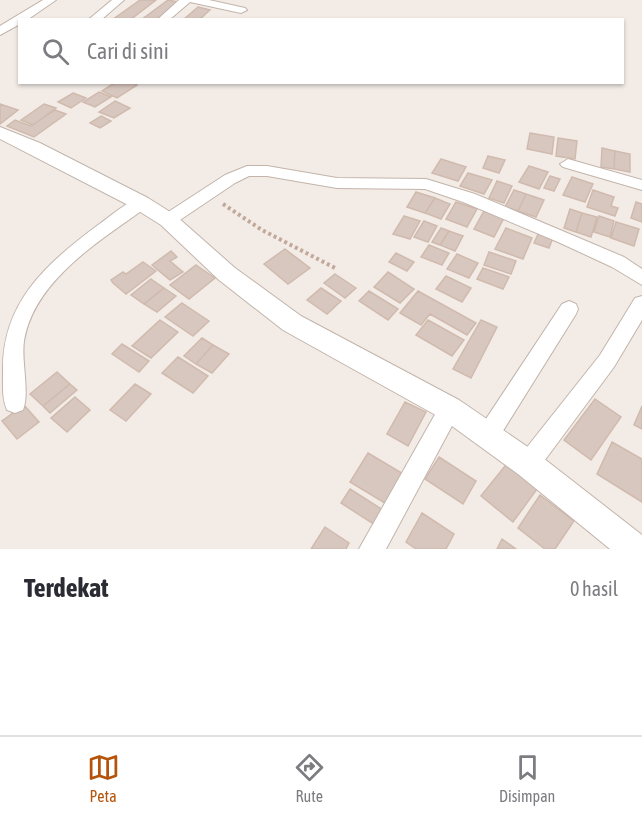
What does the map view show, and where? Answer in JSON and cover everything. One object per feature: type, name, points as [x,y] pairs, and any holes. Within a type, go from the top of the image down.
[{"type":"street","points":[[21,18],[51,0]]},
{"type":"street","points":[[96,18],[119,0]]},
{"type":"street","points":[[164,18],[186,0]]},
{"type":"street","points":[[194,0],[241,10]]},
{"type":"street","points":[[233,18],[252,0]]},
{"type":"street","points":[[0,31],[18,20]]},
{"type":"street","points":[[0,132],[34,147],[141,203],[168,220],[227,274],[291,323],[450,409],[528,464],[635,549]]},
{"type":"street","points":[[567,164],[642,185]]},
{"type":"street","points":[[168,220],[242,173],[260,170],[337,183],[426,184],[469,198],[564,238],[618,262],[642,278]]},
{"type":"street","points":[[15,403],[11,366],[17,329],[26,306],[40,286],[59,268],[141,203]]},
{"type":"street","points":[[528,464],[607,362],[642,303]]},
{"type":"street","points":[[488,435],[569,309]]},
{"type":"street","points":[[372,549],[450,409]]},
{"type":"path","points":[[207,194],[262,230],[337,269]]},
{"type":"building","points":[[140,0],[156,0],[133,18],[115,18]]},
{"type":"building","points":[[168,0],[178,2],[158,18],[144,18]]},
{"type":"building","points":[[198,7],[210,10],[201,18],[185,18]]},
{"type":"building","points":[[113,84],[137,85],[117,98],[102,91]]},
{"type":"building","points":[[99,92],[111,97],[95,107],[83,102]]},
{"type":"building","points":[[73,93],[86,98],[71,108],[58,102]]},
{"type":"building","points":[[115,101],[130,108],[114,118],[99,112]]},
{"type":"building","points":[[0,104],[18,110],[0,124]]},
{"type":"building","points":[[44,104],[56,108],[33,125],[21,120]]},
{"type":"building","points":[[55,110],[66,114],[34,137],[7,126],[15,120],[31,126]]},
{"type":"building","points":[[101,116],[111,121],[100,128],[90,123]]},
{"type":"building","points":[[530,133],[554,137],[552,154],[527,149]]},
{"type":"building","points":[[558,138],[577,141],[575,159],[556,156]]},
{"type":"building","points":[[602,148],[615,151],[614,169],[601,167]]},
{"type":"building","points":[[615,151],[630,154],[630,172],[614,169]]},
{"type":"building","points":[[488,156],[505,160],[499,173],[483,168]]},
{"type":"building","points":[[441,159],[466,167],[458,181],[432,173]]},
{"type":"building","points":[[529,166],[548,172],[539,189],[519,182]]},
{"type":"building","points":[[468,173],[492,180],[484,194],[460,186]]},
{"type":"building","points":[[550,176],[560,179],[554,191],[544,188]]},
{"type":"building","points":[[572,177],[593,184],[585,202],[563,195]]},
{"type":"building","points":[[497,181],[512,186],[504,203],[489,198]]},
{"type":"building","points":[[514,190],[526,194],[518,211],[505,207]]},
{"type":"building","points":[[593,190],[614,197],[611,206],[618,208],[615,216],[587,207]]},
{"type":"building","points":[[416,192],[435,198],[425,213],[407,207]]},
{"type":"building","points":[[526,194],[544,200],[536,217],[518,211]]},
{"type":"building","points":[[435,198],[450,204],[441,219],[425,213]]},
{"type":"building","points":[[456,202],[477,209],[467,227],[446,219]]},
{"type":"building","points":[[636,202],[642,204],[642,222],[631,218]]},
{"type":"building","points":[[570,209],[582,213],[576,232],[564,228]]},
{"type":"building","points":[[484,211],[504,218],[494,237],[474,229]]},
{"type":"building","points":[[582,213],[597,217],[591,237],[576,232]]},
{"type":"building","points":[[404,216],[420,221],[410,239],[393,234]]},
{"type":"building","points":[[599,216],[614,221],[610,237],[594,232]]},
{"type":"building","points":[[424,221],[437,226],[428,242],[414,237]]},
{"type":"building","points":[[616,222],[639,229],[634,246],[611,238]]},
{"type":"building","points":[[441,228],[449,231],[440,245],[432,242]]},
{"type":"building","points":[[506,228],[532,238],[523,259],[495,249]]},
{"type":"building","points":[[540,230],[554,235],[549,248],[534,243]]},
{"type":"building","points":[[449,231],[463,236],[455,251],[440,245]]},
{"type":"building","points":[[429,245],[449,253],[442,265],[421,257]]},
{"type":"building","points":[[285,249],[310,268],[288,284],[264,264]]},
{"type":"building","points":[[171,251],[177,257],[170,261],[183,272],[170,280],[152,265]]},
{"type":"building","points":[[489,252],[516,261],[511,274],[484,265]]},
{"type":"building","points":[[396,253],[414,262],[407,271],[389,262]]},
{"type":"building","points":[[457,254],[478,263],[469,278],[447,269]]},
{"type":"building","points":[[143,262],[156,271],[126,294],[111,280],[123,272],[126,274]]},
{"type":"building","points":[[196,265],[215,278],[189,299],[170,285]]},
{"type":"building","points":[[483,268],[509,277],[503,289],[477,279]]},
{"type":"building","points":[[388,272],[414,289],[400,303],[374,287]]},
{"type":"building","points":[[335,274],[356,288],[345,298],[324,283]]},
{"type":"building","points":[[446,276],[471,288],[462,302],[436,289]]},
{"type":"building","points":[[151,279],[164,288],[144,304],[131,295]]},
{"type":"building","points":[[164,288],[176,296],[157,312],[144,304]]},
{"type":"building","points":[[321,288],[341,301],[327,314],[307,300]]},
{"type":"building","points":[[369,291],[398,309],[388,320],[359,301]]},
{"type":"building","points":[[418,291],[476,323],[467,335],[430,314],[421,325],[400,313]]},
{"type":"building","points":[[182,303],[209,321],[193,336],[165,317]]},
{"type":"building","points":[[160,320],[178,332],[151,358],[132,346]]},
{"type":"building","points":[[428,320],[464,340],[452,356],[416,335]]},
{"type":"building","points":[[481,320],[497,327],[471,378],[453,369]]},
{"type":"building","points":[[202,338],[213,345],[196,364],[184,356]]},
{"type":"building","points":[[122,344],[149,361],[139,372],[112,354]]},
{"type":"building","points":[[213,345],[229,354],[212,373],[196,364]]},
{"type":"building","points":[[178,357],[208,376],[193,393],[162,373]]},
{"type":"building","points":[[57,372],[70,384],[43,406],[30,394]]},
{"type":"building","points":[[70,384],[77,390],[50,413],[43,406]]},
{"type":"building","points":[[135,384],[151,394],[126,421],[110,410]]},
{"type":"building","points":[[75,397],[90,410],[67,432],[51,418]]},
{"type":"building","points":[[595,399],[621,417],[591,460],[564,440]]},
{"type":"building","points":[[405,402],[426,412],[408,446],[387,434]]},
{"type":"building","points":[[24,405],[39,422],[17,439],[2,421]]},
{"type":"building","points":[[642,406],[642,429],[634,425]]},
{"type":"building","points":[[612,442],[642,459],[642,502],[597,474]]},
{"type":"building","points":[[368,453],[405,475],[388,505],[350,482]]},
{"type":"building","points":[[439,457],[476,481],[463,504],[425,479]]},
{"type":"building","points":[[509,461],[540,485],[513,522],[481,496]]},
{"type":"building","points":[[350,489],[383,510],[375,525],[341,503]]},
{"type":"building","points":[[540,495],[574,521],[555,549],[545,549],[518,528]]},
{"type":"building","points":[[422,513],[454,534],[446,549],[416,549],[406,542]]},
{"type":"building","points":[[325,527],[349,543],[346,549],[311,549]]},
{"type":"building","points":[[502,539],[516,549],[497,549]]}]
